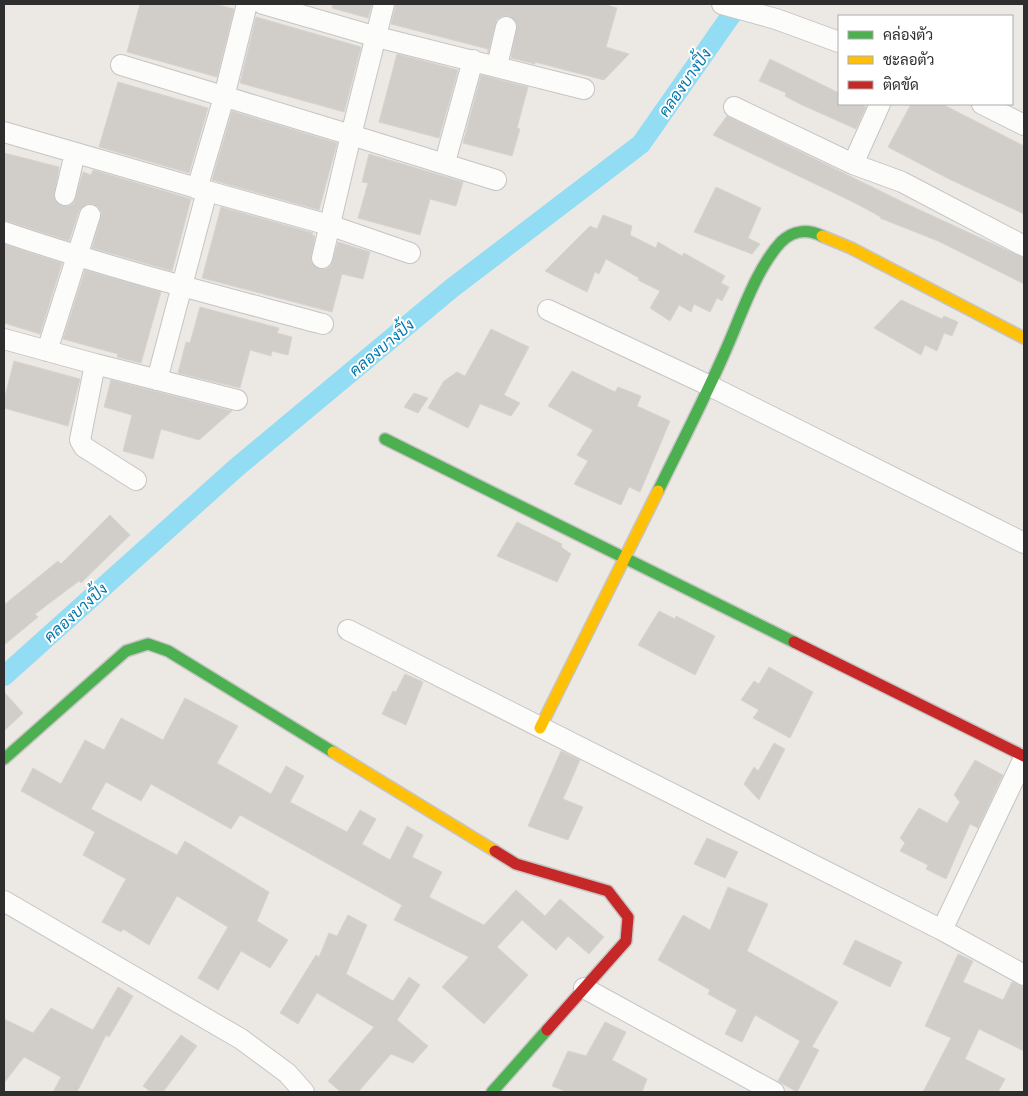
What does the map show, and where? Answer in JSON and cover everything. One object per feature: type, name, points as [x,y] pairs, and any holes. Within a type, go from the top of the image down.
[{"type":"street","points":[[157,380],[181,287],[246,4]]},
{"type":"street","points":[[263,4],[377,37],[498,66],[584,90]]},
{"type":"street","points":[[322,258],[384,4]]},
{"type":"street","points":[[722,4],[776,19],[838,42]]},
{"type":"street","points":[[498,66],[506,27]]},
{"type":"street","points":[[445,162],[473,60]]},
{"type":"street","points":[[121,66],[445,162],[496,180]]},
{"type":"street","points":[[853,164],[880,105]]},
{"type":"street","points":[[984,105],[1024,125]]},
{"type":"street","points":[[734,107],[853,164],[902,182],[1024,246]]},
{"type":"street","points":[[4,132],[330,225],[410,253]]},
{"type":"street","points":[[65,195],[75,153]]},
{"type":"street","points":[[46,351],[78,257],[90,215]]},
{"type":"street","points":[[540,728],[710,386],[765,263],[782,241],[798,231],[814,232],[850,248],[1024,338]]},
{"type":"street","points":[[4,232],[78,257],[181,287],[323,324]]},
{"type":"street","points":[[548,310],[710,386],[1024,543]]},
{"type":"street","points":[[4,339],[237,400]]},
{"type":"street","points":[[95,364],[80,440],[84,447],[136,480]]},
{"type":"street","points":[[386,438],[1024,757],[942,930]]},
{"type":"street","points":[[348,630],[942,930],[1024,976]]},
{"type":"street","points":[[4,760],[126,651],[148,644],[168,651],[516,864],[608,891],[628,917],[626,941],[492,1092]]},
{"type":"street","points":[[4,901],[241,1039],[287,1072],[304,1092]]},
{"type":"street","points":[[584,988],[774,1092]]},
{"type":"building","points":[[140,4],[215,4],[234,9],[217,77],[127,52]]},
{"type":"building","points":[[333,4],[372,4],[368,18],[332,8]]},
{"type":"building","points":[[396,4],[604,4],[617,8],[606,47],[629,54],[604,80],[535,62],[535,64],[511,58],[517,24],[509,16],[497,19],[488,53],[488,49],[391,24]]},
{"type":"building","points":[[256,17],[361,47],[344,112],[240,83]]},
{"type":"building","points":[[397,54],[458,70],[439,138],[379,122]]},
{"type":"building","points":[[770,59],[838,93],[838,105],[862,105],[866,107],[856,129],[800,104],[785,96],[786,93],[759,81]]},
{"type":"building","points":[[481,75],[528,87],[517,128],[520,129],[512,156],[463,143]]},
{"type":"building","points":[[118,82],[208,108],[189,173],[99,147]]},
{"type":"building","points":[[910,105],[944,105],[1024,146],[1024,214],[949,179],[888,147]]},
{"type":"building","points":[[232,111],[337,143],[319,210],[212,180]]},
{"type":"building","points":[[727,116],[909,205],[1024,258],[1024,284],[938,241],[880,218],[855,203],[713,135]]},
{"type":"building","points":[[4,153],[59,167],[54,198],[62,206],[74,203],[83,172],[91,175],[93,170],[191,199],[172,271],[92,248],[102,213],[93,204],[87,204],[79,211],[69,241],[4,220]]},
{"type":"building","points":[[369,154],[463,182],[456,206],[430,199],[420,235],[358,218],[368,183],[362,182]]},
{"type":"building","points":[[716,187],[761,208],[748,238],[760,244],[752,254],[694,232]]},
{"type":"building","points":[[221,207],[313,233],[312,235],[315,236],[311,261],[319,269],[326,269],[331,266],[338,242],[370,252],[363,279],[342,274],[332,312],[202,278]]},
{"type":"building","points":[[603,215],[632,226],[630,235],[656,248],[658,242],[682,256],[684,253],[725,276],[721,283],[729,287],[722,301],[717,298],[710,312],[694,304],[691,312],[679,305],[670,321],[650,308],[660,291],[638,280],[639,278],[606,259],[599,274],[595,272],[587,292],[545,271],[590,226],[597,229]]},
{"type":"building","points":[[4,244],[62,263],[40,334],[4,323]]},
{"type":"building","points":[[85,270],[161,292],[141,363],[117,357],[118,354],[63,339]]},
{"type":"building","points":[[901,300],[942,319],[944,316],[958,322],[952,336],[944,333],[937,351],[925,345],[921,355],[874,328]]},
{"type":"building","points":[[200,307],[279,328],[277,333],[292,337],[288,355],[272,351],[271,356],[250,350],[240,388],[178,373],[186,342],[190,343]]},
{"type":"building","points":[[491,329],[529,347],[504,395],[520,403],[511,416],[480,404],[468,428],[428,408],[444,381],[457,372],[465,376]]},
{"type":"building","points":[[14,361],[80,379],[68,426],[4,408],[4,400]]},
{"type":"building","points":[[572,371],[615,392],[618,387],[641,396],[637,406],[670,421],[640,492],[629,487],[621,505],[574,484],[588,461],[577,455],[593,430],[548,406]]},
{"type":"building","points":[[111,380],[232,411],[199,440],[161,429],[153,459],[123,451],[132,415],[104,407]]},
{"type":"building","points":[[414,393],[428,398],[418,413],[404,407]]},
{"type":"building","points":[[110,515],[130,535],[81,583],[79,581],[35,614],[38,617],[4,645],[4,605],[58,561],[61,564]]},
{"type":"building","points":[[517,522],[562,544],[561,547],[571,554],[557,582],[497,556]]},
{"type":"building","points":[[659,611],[675,619],[676,616],[715,636],[695,675],[638,645]]},
{"type":"building","points":[[769,667],[813,692],[790,738],[753,718],[759,710],[741,700],[754,681],[759,684]]},
{"type":"building","points":[[405,674],[423,682],[406,725],[382,714],[393,691],[396,692]]},
{"type":"building","points":[[4,692],[23,713],[4,731]]},
{"type":"building","points":[[185,698],[238,726],[217,763],[271,794],[286,766],[304,776],[290,802],[347,832],[360,810],[376,819],[362,844],[390,860],[407,826],[423,835],[412,857],[442,872],[429,897],[484,925],[516,890],[545,916],[560,899],[604,937],[589,954],[568,936],[556,950],[522,920],[497,947],[528,975],[484,1024],[442,987],[469,957],[394,920],[402,905],[240,815],[231,829],[151,784],[141,801],[106,782],[91,809],[177,855],[185,841],[269,892],[257,921],[288,940],[270,968],[241,951],[218,990],[198,978],[228,927],[177,896],[149,945],[123,929],[121,932],[102,922],[126,879],[83,855],[95,832],[21,791],[33,768],[61,784],[85,740],[104,750],[121,718],[163,740]]},
{"type":"building","points":[[774,743],[785,749],[759,800],[744,784],[754,767],[758,771]]},
{"type":"building","points":[[561,751],[580,760],[563,799],[583,807],[568,840],[528,826]]},
{"type":"building","points":[[975,760],[1003,775],[978,828],[970,824],[946,879],[926,869],[928,865],[900,851],[905,843],[900,838],[919,808],[947,823],[960,802],[954,795]]},
{"type":"building","points":[[707,838],[738,852],[725,878],[694,864]]},
{"type":"building","points":[[728,887],[768,904],[747,951],[838,1002],[812,1047],[819,1050],[797,1092],[778,1081],[800,1041],[755,1015],[742,1042],[725,1034],[737,1010],[708,994],[710,990],[658,960],[683,915],[710,930]]},
{"type":"building","points":[[348,915],[367,925],[346,974],[393,1001],[409,977],[420,985],[397,1020],[428,1046],[413,1063],[391,1054],[358,1092],[341,1092],[328,1081],[374,1027],[317,993],[298,1024],[280,1013],[316,955],[319,957],[329,933],[337,936]]},
{"type":"building","points":[[855,940],[902,962],[890,987],[843,964]]},
{"type":"building","points":[[958,954],[973,961],[963,982],[1003,1000],[1012,982],[1024,987],[1024,1051],[979,1029],[965,1059],[1005,1079],[998,1092],[923,1092],[951,1038],[925,1026]]},
{"type":"building","points":[[118,987],[133,996],[109,1037],[106,1035],[77,1092],[53,1092],[61,1077],[24,1057],[4,1083],[4,1019],[33,1033],[51,1008],[93,1030]]},
{"type":"building","points":[[605,1022],[626,1032],[612,1060],[647,1079],[642,1092],[567,1092],[552,1086],[568,1051],[586,1056]]},
{"type":"building","points":[[181,1035],[197,1046],[163,1092],[151,1092],[143,1086]]},
{"type":"waterway","name":"คลองบางปิ้ง","points":[[4,676],[236,468],[452,288],[641,144],[739,4]]},
{"type":"traffic: fast","points":[[658,491],[708,388],[763,266],[781,242],[790,235],[811,232],[822,236]]},
{"type":"traffic: fast","points":[[385,439],[794,642]]},
{"type":"traffic: fast","points":[[4,759],[126,651],[148,644],[168,651],[333,752]]},
{"type":"traffic: fast","points":[[492,1092],[547,1030]]},
{"type":"traffic: slow","points":[[822,236],[851,248],[1024,338]]},
{"type":"traffic: slow","points":[[540,728],[658,491]]},
{"type":"traffic: slow","points":[[333,752],[495,851]]},
{"type":"traffic: jam","points":[[794,642],[1024,756]]},
{"type":"traffic: jam","points":[[495,851],[516,864],[608,891],[628,917],[626,941],[547,1030]]}]
